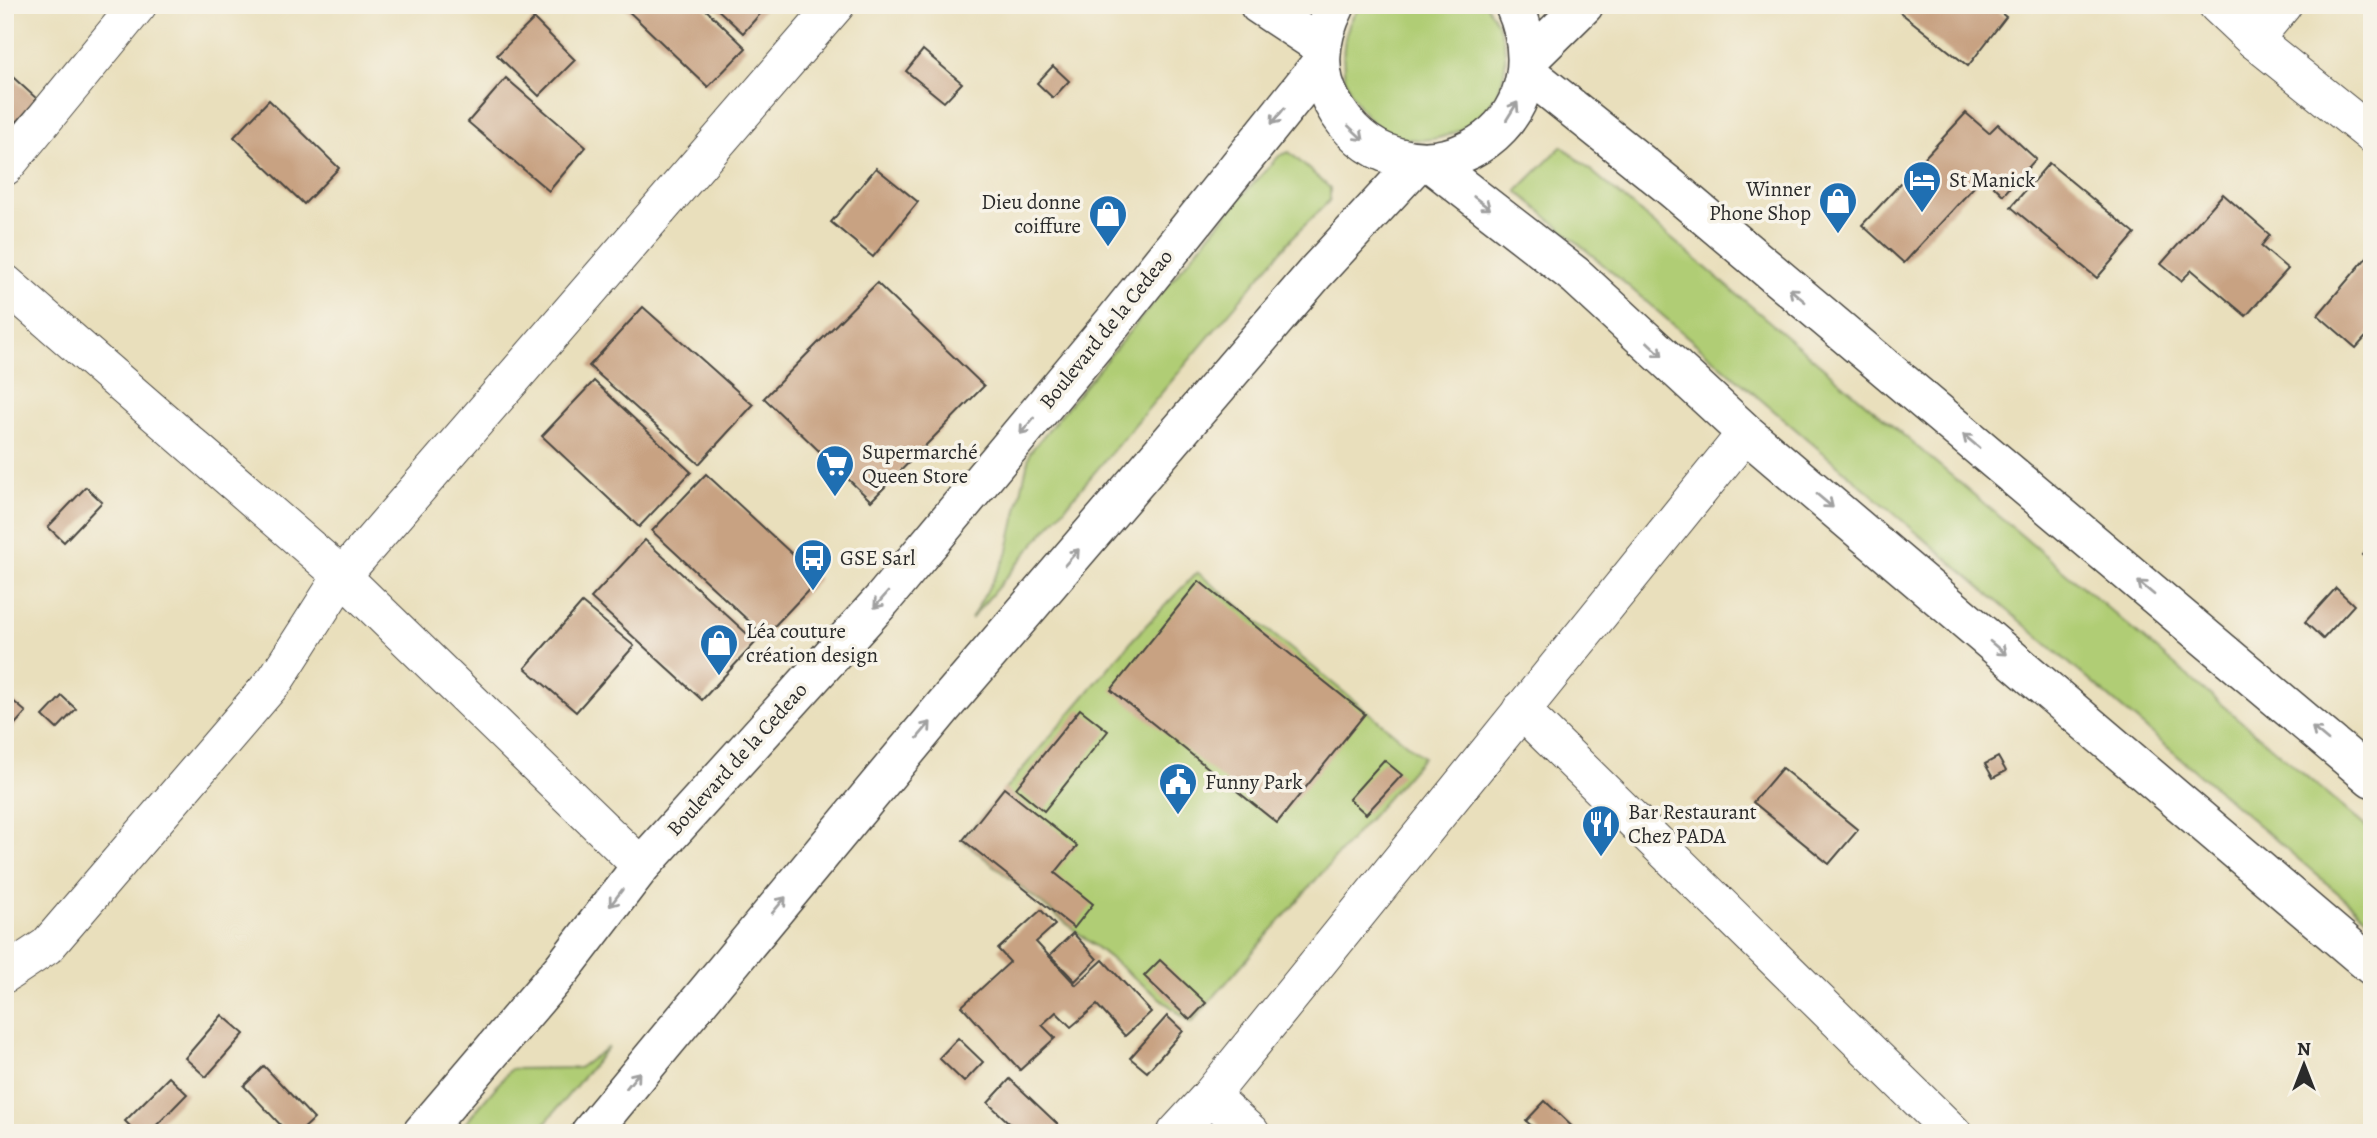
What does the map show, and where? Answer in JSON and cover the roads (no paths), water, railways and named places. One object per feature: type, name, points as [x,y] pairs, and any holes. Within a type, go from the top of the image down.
[{"type":"main road","points":[[1259,5],[1321,54],[1331,101],[1341,119],[1362,140],[1389,155],[1423,161],[1458,155],[1486,141],[1513,111],[1528,66],[1525,30],[1514,5]]},
{"type":"main road","name":"Boulevard de la Cedeao","points":[[422,1133],[562,969],[641,866],[882,600],[1112,324],[1321,54],[1336,5]]},
{"type":"main road","points":[[1528,66],[1584,5]]},
{"type":"main road","points":[[1528,66],[2372,778]]},
{"type":"main road","points":[[1423,161],[1576,276],[1746,433],[2372,966]]},
{"type":"main road","points":[[590,1133],[961,687],[1316,272],[1423,161]]},
{"type":"street","points":[[5,167],[138,5]]},
{"type":"street","points":[[5,974],[47,946],[276,679],[342,576],[836,5]]},
{"type":"street","points":[[2217,5],[2254,40],[2372,135]]},
{"type":"street","points":[[2254,40],[2283,5]]},
{"type":"street","points":[[5,283],[342,576],[641,866]]},
{"type":"street","points":[[1176,1133],[1210,1096],[1746,433]]},
{"type":"street","points":[[1521,710],[1953,1133]]},
{"type":"street","points":[[1210,1096],[1251,1133]]},
{"type":"place","name":"St Manick","points":[[1922,214]]},
{"type":"place","name":"Winner Phone Shop","points":[[1838,235]]},
{"type":"place","name":"Dieu donne coiffure","points":[[1108,248]]},
{"type":"place","name":"Supermarché Queen Store","points":[[835,498]]},
{"type":"place","name":"GSE Sarl","points":[[813,592]]},
{"type":"place","name":"Léa couture création design","points":[[719,677]]},
{"type":"place","name":"Funny Park","points":[[1178,816]]},
{"type":"place","name":"Bar Restaurant Chez PADA","points":[[1601,858]]}]
